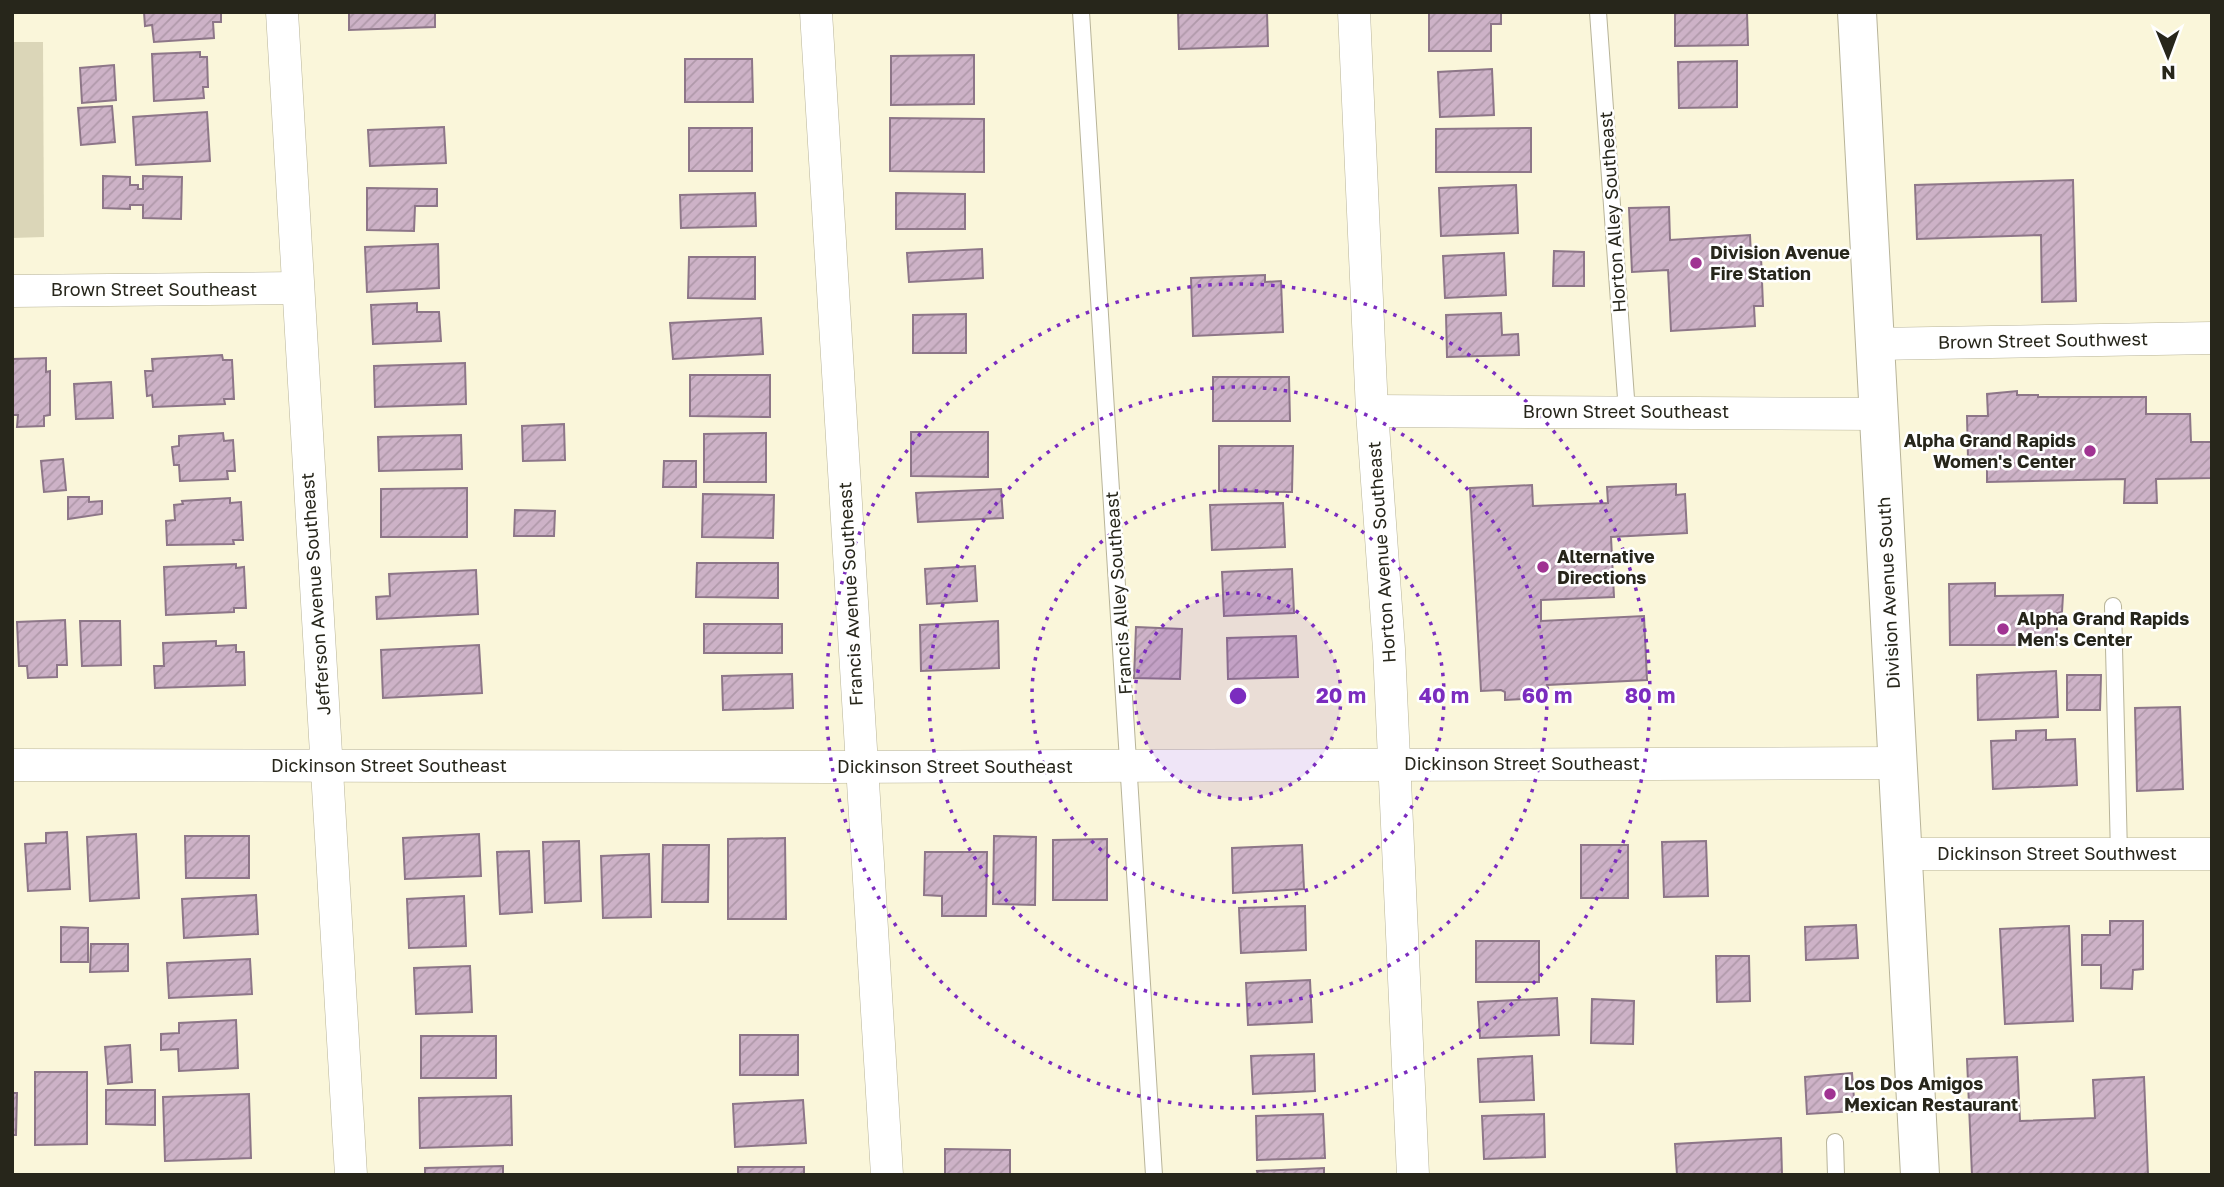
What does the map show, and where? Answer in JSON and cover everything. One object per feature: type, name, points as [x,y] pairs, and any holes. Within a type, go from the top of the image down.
[{"type":"main road","name":"Division Avenue South","points":[[1857,12],[1920,1175]]},
{"type":"street","name":"Jefferson Avenue Southeast","points":[[282,12],[296,288],[351,1175]]},
{"type":"street","name":"Francis Avenue Southeast","points":[[816,12],[887,1175]]},
{"type":"street","name":"Horton Avenue Southeast","points":[[1354,12],[1372,411],[1394,765],[1413,1175]]},
{"type":"street","name":"Brown Street Southeast","points":[[12,291],[296,288]]},
{"type":"street","name":"Brown Street Southwest","points":[[1875,344],[2212,338]]},
{"type":"street","name":"Brown Street Southeast","points":[[1372,411],[1880,414]]},
{"type":"street","name":"Dickinson Street Southeast","points":[[12,765],[862,767],[1899,763]]},
{"type":"street","name":"Dickinson Street Southwest","points":[[1903,854],[2212,854]]},
{"type":"lane","name":"Francis Alley Southeast","points":[[1081,12],[1154,1175]]},
{"type":"lane","name":"Horton Alley Southeast","points":[[1598,12],[1627,412]]},
{"type":"lane","points":[[2113,606],[2119,854]]},
{"type":"lane","points":[[1835,1142],[1836,1175]]},
{"type":"shaded area","points":[[12,42],[43,42],[44,237],[12,238]]},
{"type":"building","points":[[144,12],[221,12],[221,22],[213,22],[214,38],[154,42],[152,25],[145,26]]},
{"type":"building","points":[[349,12],[435,12],[435,27],[349,30]]},
{"type":"building","points":[[1178,12],[1267,12],[1268,46],[1179,49]]},
{"type":"building","points":[[1429,12],[1501,12],[1501,24],[1491,24],[1491,51],[1429,51]]},
{"type":"building","points":[[1675,12],[1747,12],[1748,45],[1675,46]]},
{"type":"building","points":[[200,52],[200,57],[207,57],[208,87],[203,87],[204,98],[154,101],[152,54]]},
{"type":"building","points":[[974,55],[974,104],[891,105],[891,56]]},
{"type":"building","points":[[685,59],[752,59],[753,102],[685,102]]},
{"type":"building","points":[[1737,61],[1737,107],[1679,108],[1678,62]]},
{"type":"building","points":[[114,65],[116,100],[82,103],[80,68]]},
{"type":"building","points":[[1492,69],[1494,115],[1440,117],[1438,72]]},
{"type":"building","points":[[112,106],[115,142],[81,145],[78,108]]},
{"type":"building","points":[[207,112],[210,161],[136,165],[133,117]]},
{"type":"building","points":[[890,118],[984,119],[984,172],[890,171]]},
{"type":"building","points":[[444,127],[446,163],[370,166],[368,130]]},
{"type":"building","points":[[689,128],[752,128],[752,171],[689,171]]},
{"type":"building","points":[[1531,128],[1531,172],[1436,172],[1436,129]]},
{"type":"building","points":[[103,176],[130,177],[130,185],[138,185],[138,189],[143,189],[143,176],[182,177],[181,219],[143,218],[143,205],[130,205],[130,209],[103,208]]},
{"type":"building","points":[[2073,180],[2076,301],[2042,302],[2041,235],[1917,239],[1915,185]]},
{"type":"building","points":[[1516,185],[1518,233],[1441,236],[1439,188]]},
{"type":"building","points":[[367,188],[437,189],[437,206],[415,206],[414,231],[367,230]]},
{"type":"building","points":[[755,193],[756,226],[681,228],[680,195]]},
{"type":"building","points":[[896,193],[965,194],[965,229],[896,229]]},
{"type":"building","name":"Division Avenue Fire Station","points":[[1669,207],[1670,240],[1750,235],[1751,256],[1761,256],[1763,306],[1754,306],[1755,326],[1671,331],[1668,270],[1632,272],[1629,208]]},
{"type":"building","points":[[438,244],[439,288],[367,292],[365,247]]},
{"type":"building","points":[[982,249],[983,278],[909,282],[907,253]]},
{"type":"building","points":[[1554,251],[1584,252],[1584,286],[1553,286]]},
{"type":"building","points":[[1504,253],[1506,295],[1445,298],[1443,256]]},
{"type":"building","points":[[689,257],[755,257],[755,299],[688,298]]},
{"type":"building","points":[[1265,275],[1265,282],[1281,281],[1283,332],[1193,336],[1191,278]]},
{"type":"building","points":[[417,303],[417,312],[439,312],[441,341],[373,344],[371,305]]},
{"type":"building","points":[[1501,313],[1502,335],[1518,334],[1519,355],[1447,357],[1446,315]]},
{"type":"building","points":[[966,314],[966,353],[913,353],[913,315]]},
{"type":"building","points":[[761,318],[763,354],[673,359],[670,323]]},
{"type":"building","points":[[222,355],[223,360],[232,360],[234,399],[224,399],[225,404],[153,407],[152,395],[147,396],[145,371],[153,371],[152,359]]},
{"type":"building","points":[[46,358],[46,372],[50,371],[50,415],[44,416],[44,426],[17,427],[18,415],[12,415],[12,359]]},
{"type":"building","points":[[465,363],[466,404],[375,407],[374,366]]},
{"type":"building","points":[[690,375],[770,375],[770,417],[690,416]]},
{"type":"building","points":[[1213,377],[1289,377],[1290,421],[1213,421]]},
{"type":"building","points":[[111,382],[113,418],[76,419],[74,384]]},
{"type":"building","name":"Alpha Grand Rapids Women's Center","points":[[2017,391],[2017,395],[2038,397],[2146,397],[2146,414],[2190,414],[2191,442],[2212,442],[2212,478],[2156,479],[2157,503],[2124,503],[2125,479],[1987,482],[1987,459],[1968,459],[1967,416],[1988,416],[1987,394]]},
{"type":"building","points":[[564,424],[565,460],[523,461],[522,426]]},
{"type":"building","points":[[911,432],[988,432],[988,477],[911,476]]},
{"type":"building","points":[[223,433],[224,441],[233,440],[235,471],[227,471],[228,479],[180,481],[179,465],[174,465],[172,447],[179,446],[179,436]]},
{"type":"building","points":[[766,433],[766,482],[704,482],[704,434]]},
{"type":"building","points":[[461,435],[462,469],[379,471],[378,437]]},
{"type":"building","points":[[1219,446],[1293,446],[1292,492],[1219,491]]},
{"type":"building","points":[[63,459],[66,490],[44,492],[41,461]]},
{"type":"building","points":[[664,461],[696,461],[696,487],[663,487]]},
{"type":"building","name":"Alternative Directions","points":[[1676,484],[1676,495],[1685,494],[1687,533],[1611,537],[1614,597],[1541,600],[1541,621],[1644,616],[1647,680],[1547,685],[1548,688],[1522,690],[1523,699],[1505,700],[1505,692],[1501,690],[1481,691],[1470,488],[1532,485],[1533,506],[1608,503],[1607,487]]},
{"type":"building","points":[[467,488],[467,537],[381,537],[381,489]]},
{"type":"building","points":[[1001,489],[1003,518],[918,522],[916,493]]},
{"type":"building","points":[[703,494],[774,495],[773,538],[702,537]]},
{"type":"building","points":[[68,497],[89,497],[89,502],[102,501],[102,514],[68,519]]},
{"type":"building","points":[[230,498],[230,503],[241,502],[243,540],[233,540],[234,544],[167,545],[166,521],[175,520],[174,505],[183,504],[182,501]]},
{"type":"building","points":[[1283,503],[1285,547],[1212,550],[1210,505]]},
{"type":"building","points":[[515,510],[555,511],[554,536],[514,536]]},
{"type":"building","points":[[697,563],[778,563],[778,598],[696,597]]},
{"type":"building","points":[[236,564],[236,568],[244,567],[246,608],[234,608],[234,612],[166,615],[164,567]]},
{"type":"building","points":[[975,566],[977,601],[927,604],[925,569]]},
{"type":"building","points":[[1292,569],[1294,613],[1224,616],[1222,572]]},
{"type":"building","points":[[476,570],[478,614],[377,619],[376,597],[390,596],[389,574]]},
{"type":"building","name":"Alpha Grand Rapids Men's Center","points":[[1995,583],[1995,596],[2063,595],[2062,612],[2057,613],[2057,645],[1950,645],[1949,584]]},
{"type":"building","points":[[65,620],[67,665],[57,665],[57,677],[28,678],[27,666],[19,666],[17,622]]},
{"type":"building","points":[[80,621],[120,621],[121,665],[82,666]]},
{"type":"building","points":[[998,621],[999,668],[921,671],[920,625]]},
{"type":"building","points":[[704,624],[782,624],[782,653],[704,653]]},
{"type":"building","points":[[1136,627],[1182,629],[1180,679],[1134,678]]},
{"type":"building","points":[[1296,636],[1298,677],[1228,679],[1227,638]]},
{"type":"building","points":[[216,641],[216,646],[236,645],[236,652],[244,652],[245,685],[155,688],[154,666],[164,666],[163,643]]},
{"type":"building","points":[[479,645],[482,693],[383,698],[381,650]]},
{"type":"building","points":[[2056,671],[2058,717],[1978,720],[1977,675]]},
{"type":"building","points":[[792,674],[793,708],[723,710],[722,676]]},
{"type":"building","points":[[2067,675],[2101,675],[2100,710],[2067,710]]},
{"type":"building","points":[[2180,707],[2183,789],[2137,791],[2135,708]]},
{"type":"building","points":[[2046,730],[2046,740],[2075,739],[2077,785],[1993,789],[1991,741],[2016,740],[2016,731]]},
{"type":"building","points":[[67,832],[70,889],[28,891],[25,844],[46,843],[46,833]]},
{"type":"building","points":[[136,834],[139,898],[90,901],[87,837]]},
{"type":"building","points":[[479,834],[481,876],[405,879],[403,838]]},
{"type":"building","points":[[185,836],[249,836],[249,878],[186,878]]},
{"type":"building","points":[[994,836],[1036,837],[1035,905],[993,904]]},
{"type":"building","points":[[785,838],[786,919],[728,919],[728,839]]},
{"type":"building","points":[[1107,839],[1107,900],[1053,900],[1053,840]]},
{"type":"building","points":[[579,841],[581,901],[545,903],[543,842]]},
{"type":"building","points":[[1706,841],[1708,896],[1664,897],[1662,842]]},
{"type":"building","points":[[663,845],[709,845],[708,902],[662,902]]},
{"type":"building","points":[[1302,845],[1304,889],[1233,893],[1232,848]]},
{"type":"building","points":[[1581,845],[1628,845],[1628,898],[1581,898]]},
{"type":"building","points":[[529,851],[532,912],[500,914],[497,852]]},
{"type":"building","points":[[925,852],[987,852],[986,916],[942,916],[942,896],[924,895]]},
{"type":"building","points":[[649,854],[651,917],[603,918],[601,856]]},
{"type":"building","points":[[256,895],[258,934],[184,938],[182,899]]},
{"type":"building","points":[[464,896],[466,946],[409,948],[407,899]]},
{"type":"building","points":[[1305,906],[1306,950],[1241,953],[1239,908]]},
{"type":"building","points":[[2110,921],[2143,921],[2143,969],[2133,970],[2132,989],[2101,988],[2101,965],[2082,965],[2082,935],[2110,935]]},
{"type":"building","points":[[1856,925],[1858,958],[1806,960],[1805,927]]},
{"type":"building","points":[[2069,926],[2073,1021],[2005,1024],[2000,929]]},
{"type":"building","points":[[61,927],[88,928],[88,962],[61,962]]},
{"type":"building","points":[[1476,941],[1539,941],[1539,982],[1476,982]]},
{"type":"building","points":[[91,944],[128,944],[128,971],[90,972]]},
{"type":"building","points":[[1716,956],[1749,956],[1750,1001],[1717,1002]]},
{"type":"building","points":[[250,959],[252,994],[169,998],[167,963]]},
{"type":"building","points":[[470,966],[472,1012],[416,1014],[414,968]]},
{"type":"building","points":[[1310,980],[1312,1022],[1248,1025],[1246,983]]},
{"type":"building","points":[[1557,998],[1559,1035],[1480,1038],[1478,1002]]},
{"type":"building","points":[[1592,999],[1634,1001],[1633,1044],[1591,1043]]},
{"type":"building","points":[[236,1020],[238,1068],[179,1071],[178,1049],[161,1050],[161,1034],[179,1033],[179,1023]]},
{"type":"building","points":[[740,1035],[798,1035],[798,1075],[740,1075]]},
{"type":"building","points":[[421,1036],[496,1036],[496,1078],[421,1078]]},
{"type":"building","points":[[130,1045],[132,1082],[108,1084],[105,1047]]},
{"type":"building","points":[[1314,1054],[1315,1091],[1253,1094],[1251,1056]]},
{"type":"building","points":[[1532,1056],[1534,1100],[1480,1102],[1478,1059]]},
{"type":"building","points":[[2017,1057],[2020,1121],[2095,1118],[2093,1080],[2144,1077],[2148,1175],[1972,1175],[1967,1059]]},
{"type":"building","points":[[35,1072],[87,1072],[87,1144],[35,1145]]},
{"type":"building","name":"Los Dos Amigos Mexican Restaurant","points":[[1852,1073],[1855,1111],[1807,1114],[1805,1077]]},
{"type":"building","points":[[106,1090],[155,1090],[155,1125],[106,1124]]},
{"type":"building","points":[[12,1093],[17,1093],[16,1135],[12,1135]]},
{"type":"building","points":[[249,1094],[251,1158],[165,1161],[163,1097]]},
{"type":"building","points":[[511,1096],[512,1145],[420,1148],[419,1098]]},
{"type":"building","points":[[803,1100],[806,1143],[735,1147],[733,1104]]},
{"type":"building","points":[[1323,1114],[1325,1158],[1257,1160],[1256,1116]]},
{"type":"building","points":[[1544,1114],[1545,1157],[1484,1159],[1482,1116]]},
{"type":"building","points":[[1781,1138],[1782,1175],[1677,1175],[1675,1144]]},
{"type":"building","points":[[945,1149],[1010,1150],[1010,1175],[945,1175]]},
{"type":"building","points":[[503,1166],[503,1175],[425,1175],[425,1168]]},
{"type":"building","points":[[738,1167],[804,1167],[804,1175],[738,1175]]},
{"type":"building","points":[[1324,1168],[1324,1175],[1258,1175],[1257,1171]]},
{"type":"place","name":"Division Avenue Fire Station","points":[[1696,263]]},
{"type":"place","name":"Alpha Grand Rapids Women's Center","points":[[2090,451]]},
{"type":"place","name":"Alternative Directions","points":[[1543,567]]},
{"type":"place","name":"Alpha Grand Rapids Men's Center","points":[[2003,629]]},
{"type":"place","name":"Los Dos Amigos Mexican Restaurant","points":[[1830,1094]]}]
